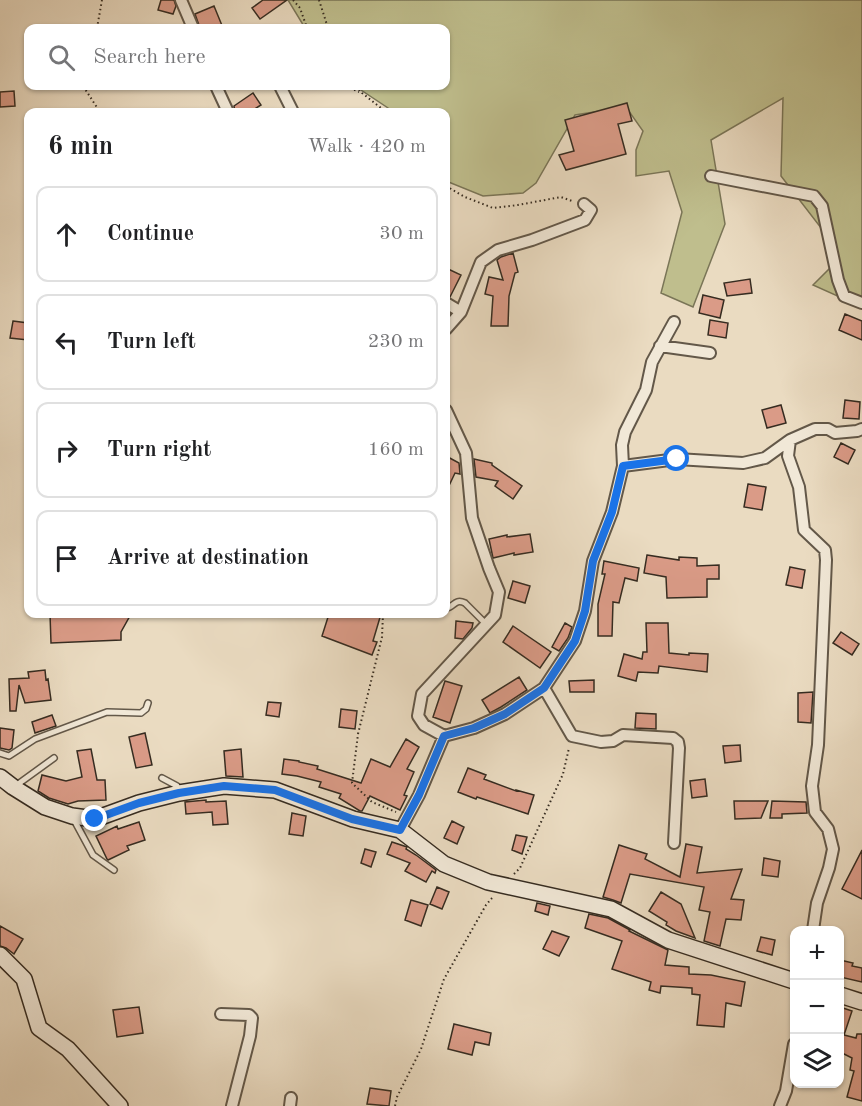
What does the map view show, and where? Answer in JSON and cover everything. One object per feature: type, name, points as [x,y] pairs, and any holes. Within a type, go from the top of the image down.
[{"type":"street","points":[[181,0],[191,24]]},
{"type":"street","points":[[218,90],[226,108]]},
{"type":"street","points":[[282,90],[291,108]]},
{"type":"street","points":[[711,176],[814,195],[822,206],[838,280],[844,296],[862,303]]},
{"type":"street","points":[[450,324],[461,312],[481,262],[498,250],[585,220],[591,210],[584,204]]},
{"type":"street","points":[[450,305],[461,312]]},
{"type":"street","points":[[450,419],[466,453],[472,518],[499,592],[495,615],[422,694],[418,716],[424,725],[444,736],[474,728],[505,714],[544,688],[575,641],[585,611],[593,561],[612,512],[623,466],[622,445],[625,432],[646,390],[652,362],[674,322]]},
{"type":"street","points":[[660,346],[710,353]]},
{"type":"street","points":[[623,466],[677,459],[743,463],[765,458],[790,440],[815,429],[828,429],[835,433],[862,429]]},
{"type":"street","points":[[790,440],[788,456],[799,487],[804,530],[825,550],[826,560],[818,746],[812,786],[815,812],[828,829],[833,849],[817,903],[814,926]]},
{"type":"street","points":[[544,688],[572,736],[601,742],[613,741],[623,735],[673,738],[678,742],[674,843]]},
{"type":"street","points":[[403,823],[419,795],[444,736]]},
{"type":"street","points":[[0,777],[45,807],[72,816],[95,819],[139,803],[179,793],[224,786],[275,790],[352,819],[403,823],[444,864],[488,882],[611,909],[668,940],[792,980]]},
{"type":"street","points":[[0,954],[24,979],[39,1028],[68,1049],[120,1106]]},
{"type":"street","points":[[844,996],[862,1002]]},
{"type":"street","points":[[221,1014],[252,1017],[250,1036],[232,1106]]},
{"type":"street","points":[[780,1106],[790,1070]]},
{"type":"lane","points":[[450,607],[461,601],[465,603],[486,625]]},
{"type":"lane","points":[[0,753],[9,756],[34,739],[107,712],[141,713],[146,709],[148,703]]},
{"type":"lane","points":[[13,787],[54,758]]},
{"type":"lane","points":[[162,777],[177,786],[179,793]]},
{"type":"lane","points":[[72,816],[93,855],[114,870]]},
{"type":"path","points":[[98,24],[102,0]]},
{"type":"path","points":[[293,0],[300,9],[306,24]]},
{"type":"path","points":[[319,0],[327,24]]},
{"type":"path","points":[[86,90],[97,108]]},
{"type":"path","points":[[355,90],[362,93]]},
{"type":"path","points":[[359,90],[381,108]]},
{"type":"path","points":[[450,188],[493,208],[561,197],[584,204]]},
{"type":"path","points":[[383,618],[382,637],[358,734],[352,783],[372,802],[403,823]]},
{"type":"path","points":[[395,1106],[397,1097],[421,1049],[444,979],[486,904],[520,868],[564,774],[572,736]]},
{"type":"shaded area","points":[[288,0],[862,0],[862,307],[813,285],[833,265],[825,233],[781,176],[783,98],[711,140],[725,224],[693,307],[661,293],[682,212],[669,171],[636,176],[636,150],[643,131],[626,107],[575,115],[536,183],[523,193],[483,196],[450,183],[450,108],[388,108],[361,90],[450,90],[450,24],[303,24]]},
{"type":"building","points":[[161,0],[174,0],[176,6],[173,14],[158,10]]},
{"type":"building","points":[[263,0],[287,0],[260,19],[252,8]]},
{"type":"building","points":[[214,6],[221,24],[199,24],[195,14]]},
{"type":"building","points":[[14,91],[15,106],[0,107],[0,92]]},
{"type":"building","points":[[253,93],[261,105],[256,108],[234,108]]},
{"type":"building","points":[[627,103],[632,121],[618,124],[626,154],[566,170],[559,155],[574,151],[565,120]]},
{"type":"building","points":[[513,253],[518,272],[515,273],[509,296],[508,326],[491,326],[493,296],[485,294],[489,277],[503,280],[497,260]]},
{"type":"building","points":[[450,270],[461,275],[450,297]]},
{"type":"building","points":[[750,279],[752,293],[727,296],[724,283]]},
{"type":"building","points":[[703,295],[724,300],[720,318],[699,313]]},
{"type":"building","points":[[845,314],[862,321],[862,340],[839,330]]},
{"type":"building","points":[[710,320],[728,323],[726,338],[708,335]]},
{"type":"building","points":[[13,321],[24,322],[24,340],[10,338]]},
{"type":"building","points":[[845,400],[860,402],[859,419],[843,418]]},
{"type":"building","points":[[781,405],[786,423],[767,428],[762,410]]},
{"type":"building","points":[[841,443],[855,450],[848,464],[834,457]]},
{"type":"building","points":[[450,458],[459,463],[460,474],[455,473],[450,484]]},
{"type":"building","points":[[474,459],[492,463],[522,486],[513,499],[495,486],[498,481],[476,477]]},
{"type":"building","points":[[748,484],[766,487],[762,510],[744,507]]},
{"type":"building","points":[[530,534],[533,552],[514,555],[514,553],[493,558],[489,539]]},
{"type":"building","points":[[647,555],[679,560],[679,557],[697,558],[697,566],[719,565],[719,579],[707,579],[707,597],[667,598],[666,577],[644,573]]},
{"type":"building","points":[[604,561],[639,568],[637,581],[625,578],[619,603],[613,602],[612,636],[598,636],[598,604],[605,574],[602,574]]},
{"type":"building","points":[[790,567],[805,570],[802,588],[786,585]]},
{"type":"building","points":[[513,581],[530,586],[525,603],[508,598]]},
{"type":"building","points":[[50,618],[129,618],[121,632],[121,640],[51,643]]},
{"type":"building","points":[[328,618],[380,618],[373,641],[377,642],[372,655],[322,636]]},
{"type":"building","points":[[456,621],[473,623],[472,628],[463,639],[455,638]]},
{"type":"building","points":[[565,623],[572,627],[559,651],[552,647]]},
{"type":"building","points":[[646,623],[668,623],[669,653],[708,654],[707,672],[659,666],[658,673],[638,672],[636,681],[618,676],[624,654],[642,659],[643,652],[647,652]]},
{"type":"building","points":[[513,626],[551,652],[540,668],[503,642]]},
{"type":"building","points":[[841,632],[859,644],[852,655],[833,643]]},
{"type":"building","points":[[45,670],[51,700],[25,703],[19,685],[16,711],[10,711],[9,679],[29,678],[28,672]]},
{"type":"building","points":[[519,677],[527,690],[490,713],[482,700]]},
{"type":"building","points":[[594,680],[594,692],[570,692],[569,681]]},
{"type":"building","points":[[445,681],[462,686],[450,723],[433,717]]},
{"type":"building","points":[[813,692],[811,723],[798,722],[798,693]]},
{"type":"building","points":[[268,702],[281,703],[279,717],[266,715]]},
{"type":"building","points":[[341,709],[357,711],[355,729],[339,727]]},
{"type":"building","points":[[636,713],[656,714],[656,729],[635,728]]},
{"type":"building","points":[[52,715],[56,726],[35,733],[32,722]]},
{"type":"building","points":[[0,728],[14,730],[12,748],[9,750],[0,748]]},
{"type":"building","points":[[145,733],[152,765],[136,768],[129,737]]},
{"type":"building","points":[[406,739],[419,747],[407,769],[414,772],[400,810],[370,796],[360,811],[339,798],[341,794],[319,787],[321,782],[282,774],[284,759],[318,766],[317,769],[361,783],[371,759],[390,767]]},
{"type":"building","points":[[740,745],[741,761],[725,763],[723,746]]},
{"type":"building","points":[[91,749],[97,780],[105,780],[106,800],[78,801],[68,804],[49,798],[38,791],[42,775],[66,781],[82,777],[77,751]]},
{"type":"building","points":[[241,749],[243,777],[226,776],[224,751]]},
{"type":"building","points":[[468,768],[486,775],[484,779],[534,795],[528,814],[458,792]]},
{"type":"building","points":[[705,779],[707,796],[692,798],[690,781]]},
{"type":"building","points":[[206,800],[206,802],[226,801],[228,824],[213,825],[212,812],[186,814],[185,802]]},
{"type":"building","points":[[734,801],[768,801],[761,818],[735,819]]},
{"type":"building","points":[[772,801],[806,802],[807,813],[782,814],[782,818],[770,818]]},
{"type":"building","points":[[292,813],[306,816],[303,836],[289,834]]},
{"type":"building","points":[[452,821],[464,827],[457,844],[444,838]]},
{"type":"building","points":[[139,822],[145,840],[127,846],[129,850],[108,860],[96,836],[117,826],[118,829]]},
{"type":"building","points":[[516,835],[527,837],[522,854],[512,850]]},
{"type":"building","points":[[392,842],[407,847],[406,849],[436,870],[435,873],[432,871],[426,882],[405,871],[410,863],[387,854]]},
{"type":"building","points":[[686,844],[702,847],[697,873],[742,869],[731,899],[744,900],[741,920],[726,919],[720,946],[704,941],[710,912],[699,910],[704,887],[630,874],[621,903],[603,897],[619,845],[647,854],[645,859],[680,877]]},
{"type":"building","points":[[365,849],[376,852],[371,867],[361,863]]},
{"type":"building","points":[[862,850],[862,899],[842,889]]},
{"type":"building","points":[[764,858],[780,861],[778,877],[762,875]]},
{"type":"building","points":[[437,887],[449,892],[442,909],[430,904]]},
{"type":"building","points":[[661,892],[681,904],[695,938],[676,931],[666,925],[667,922],[649,911]]},
{"type":"building","points":[[411,900],[428,905],[421,926],[405,920]]},
{"type":"building","points":[[537,903],[550,906],[548,915],[535,911]]},
{"type":"building","points":[[589,914],[608,918],[668,950],[665,965],[689,967],[689,974],[711,975],[745,982],[741,1006],[726,1003],[724,1027],[697,1025],[700,995],[692,994],[692,988],[661,986],[660,993],[649,990],[651,982],[612,969],[622,941],[585,928]]},
{"type":"building","points":[[0,926],[23,939],[14,954],[0,946]]},
{"type":"building","points":[[552,931],[569,937],[559,956],[543,949]]},
{"type":"building","points":[[761,937],[775,940],[772,955],[757,951]]},
{"type":"building","points":[[844,961],[862,968],[862,982],[844,978]]},
{"type":"building","points":[[139,1007],[143,1033],[117,1037],[113,1010]]},
{"type":"building","points":[[844,1008],[852,1011],[844,1035]]},
{"type":"building","points":[[454,1024],[491,1033],[489,1045],[475,1042],[472,1055],[448,1049]]},
{"type":"building","points":[[857,1034],[862,1034],[862,1101],[847,1097],[854,1071],[850,1070],[852,1058],[844,1054],[844,1035],[856,1038]]},
{"type":"building","points":[[370,1088],[391,1091],[389,1106],[367,1104]]},
{"type":"route","points":[[95,819],[139,803],[179,793],[224,786],[275,790],[352,819],[400,830],[419,795],[444,736],[474,728],[505,714],[544,688],[575,641],[585,611],[593,561],[612,512],[623,466],[677,459]]}]
